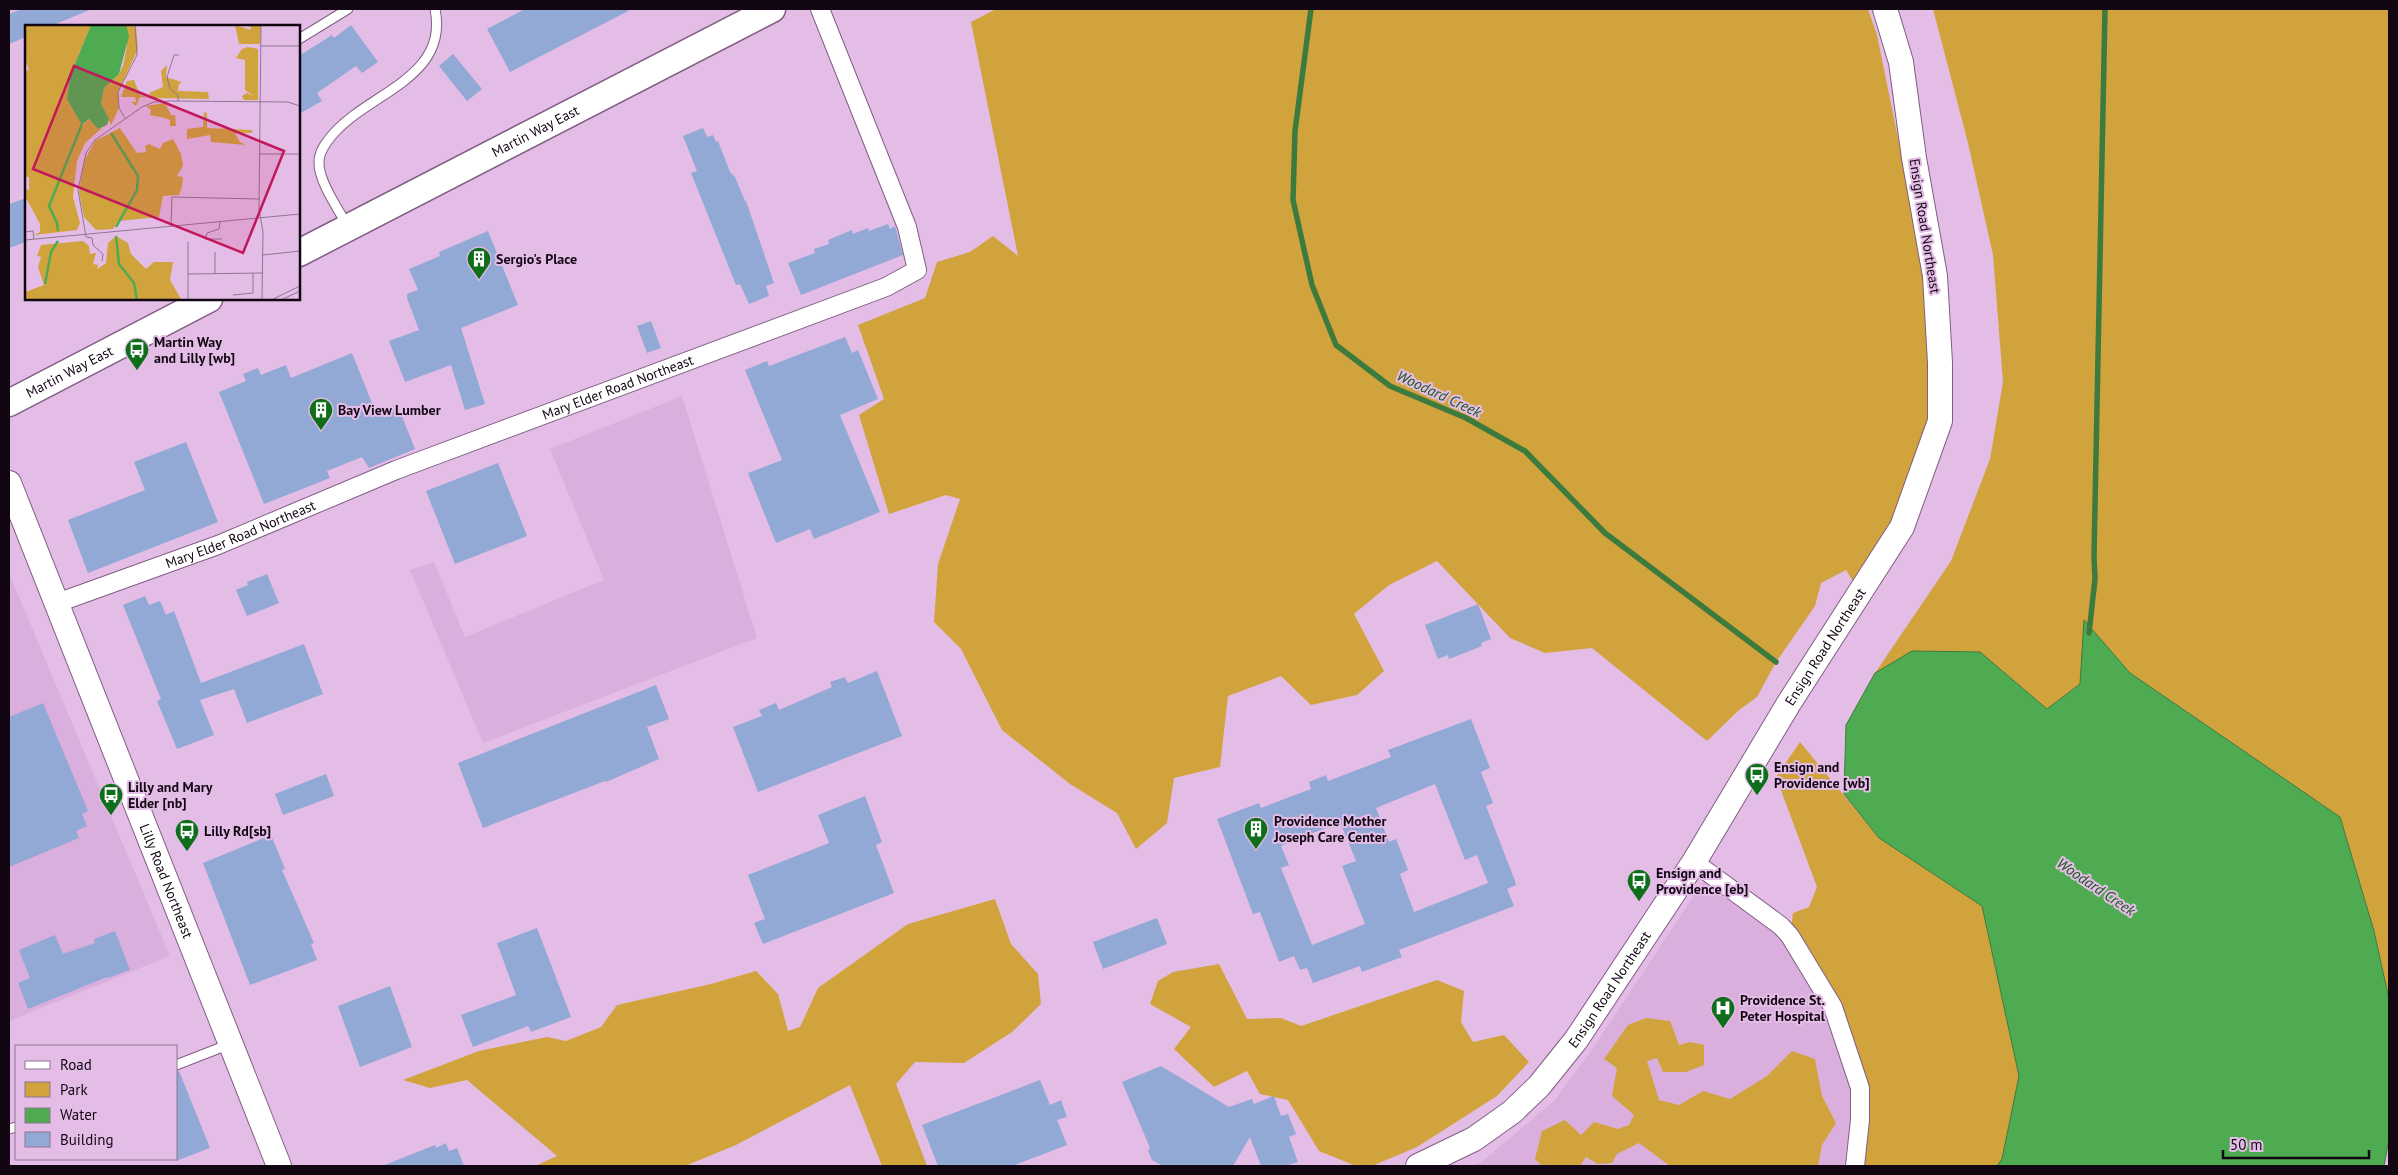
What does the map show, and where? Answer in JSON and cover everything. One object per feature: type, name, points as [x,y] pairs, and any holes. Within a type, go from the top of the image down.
[{"type":"main road","name":"Martin Way East","points":[[300,251],[772,9]]},
{"type":"main road","name":"Martin Way East","points":[[9,403],[207,300]]},
{"type":"street","name":"Mary Elder Road Northeast","points":[[57,604],[218,545],[396,470],[877,290],[917,270],[907,227],[820,9]]},
{"type":"street","name":"Ensign Road Northeast","points":[[1418,1166],[1474,1139],[1512,1112],[1539,1086],[1576,1040],[1694,862],[1790,703],[1902,527],[1940,421],[1936,276],[1914,158],[1901,62],[1885,9]]},
{"type":"street","name":"Lilly Road Northeast","points":[[9,483],[279,1166]]},
{"type":"street","points":[[1694,862],[1781,926],[1790,936],[1833,1007],[1860,1088],[1860,1120],[1855,1166]]},
{"type":"lane","points":[[300,37],[348,9]]},
{"type":"lane","points":[[348,227],[324,182],[319,163],[324,143],[348,119],[414,75],[428,59],[435,39],[437,21],[434,9]]},
{"type":"lane","points":[[178,1064],[230,1044]]},
{"type":"shaded area","points":[[682,396],[757,638],[483,743],[410,570],[434,562],[465,637],[604,580],[550,449]]},
{"type":"shaded area","points":[[9,573],[170,956],[9,1021]]},
{"type":"shaded area","name":"Providence St. Peter Hospital","points":[[1709,873],[1781,926],[1833,1007],[1860,1088],[1855,1166],[1472,1166],[1480,1163],[1554,1101],[1591,1051]]},
{"type":"green space","points":[[996,9],[1868,9],[1877,35],[1927,281],[1931,416],[1901,512],[1857,588],[1846,570],[1821,583],[1815,606],[1776,662],[1757,697],[1738,711],[1707,741],[1592,648],[1545,653],[1510,638],[1437,561],[1389,585],[1354,614],[1384,671],[1357,695],[1311,705],[1281,676],[1228,696],[1220,767],[1174,778],[1167,823],[1136,849],[1117,813],[1070,784],[1002,730],[961,649],[934,622],[938,564],[960,499],[946,495],[889,514],[859,415],[884,399],[858,325],[925,298],[937,262],[970,252],[993,236],[1018,256],[971,22]]},
{"type":"green space","points":[[1933,9],[2389,9],[2389,999],[2374,931],[2340,817],[2130,673],[2085,621],[2080,684],[2047,709],[1980,652],[1875,673],[1951,561],[1990,459],[2003,382],[1993,255],[1968,143]]},
{"type":"green space","points":[[1800,742],[1879,838],[1982,906],[2019,1076],[2002,1160],[1997,1166],[1855,1166],[1860,1120],[1833,1007],[1790,936],[1793,913],[1809,907],[1817,887],[1776,777]]},
{"type":"green space","points":[[995,899],[1011,944],[1038,974],[1041,1004],[1012,1032],[964,1063],[915,1062],[896,1084],[927,1166],[882,1166],[850,1085],[736,1145],[685,1166],[535,1166],[557,1156],[467,1080],[430,1088],[403,1080],[479,1051],[547,1037],[566,1041],[601,1027],[617,1005],[711,984],[756,971],[778,994],[788,1031],[800,1027],[818,988],[908,924]]},
{"type":"green space","points":[[1219,964],[1247,1019],[1281,1018],[1301,1026],[1437,980],[1464,991],[1461,1022],[1473,1042],[1504,1035],[1529,1062],[1497,1096],[1417,1147],[1372,1166],[1356,1166],[1319,1151],[1288,1100],[1260,1094],[1247,1071],[1214,1087],[1174,1049],[1191,1027],[1150,1004],[1158,981],[1173,972]]},
{"type":"green space","points":[[1646,1018],[1670,1021],[1679,1045],[1690,1042],[1704,1045],[1704,1065],[1686,1072],[1663,1072],[1657,1058],[1647,1061],[1659,1100],[1679,1105],[1703,1091],[1730,1099],[1767,1076],[1792,1051],[1815,1059],[1822,1096],[1836,1123],[1822,1145],[1818,1166],[1670,1166],[1639,1143],[1617,1154],[1612,1163],[1598,1164],[1586,1157],[1580,1166],[1542,1166],[1535,1159],[1542,1131],[1565,1120],[1581,1135],[1594,1122],[1618,1129],[1629,1125],[1634,1115],[1612,1096],[1617,1068],[1604,1059],[1628,1025]]},
{"type":"water","points":[[2084,620],[2130,673],[2340,817],[2374,931],[2389,999],[2389,1139],[2384,1166],[1997,1166],[2002,1159],[2019,1076],[1982,906],[1879,838],[1844,794],[1846,725],[1875,673],[1912,651],[1980,652],[2047,709],[2080,684]]},
{"type":"building","points":[[22,9],[92,9],[53,25],[25,25],[25,37],[9,44],[9,14]]},
{"type":"building","points":[[525,9],[632,9],[510,72],[487,29]]},
{"type":"building","points":[[351,25],[378,62],[362,73],[356,66],[317,93],[322,101],[300,113],[300,55],[332,35],[334,38]]},
{"type":"building","points":[[453,54],[482,89],[467,101],[439,66]]},
{"type":"building","points":[[703,128],[707,137],[713,135],[716,142],[718,141],[730,172],[735,177],[746,201],[774,283],[766,286],[769,296],[749,304],[740,284],[736,285],[691,173],[697,171],[683,136]]},
{"type":"building","points":[[25,198],[25,242],[9,248],[9,204]]},
{"type":"building","points":[[888,224],[890,229],[895,226],[903,255],[801,295],[788,263],[815,253],[814,249],[829,244],[828,240],[852,230],[853,234],[868,228],[869,231]]},
{"type":"building","points":[[488,231],[518,305],[461,328],[485,404],[465,410],[451,365],[405,382],[389,341],[419,330],[407,298],[407,294],[418,290],[409,269],[440,256],[439,252]]},
{"type":"building","points":[[651,321],[661,348],[647,353],[637,326]]},
{"type":"building","points":[[845,337],[852,353],[858,350],[878,399],[840,415],[880,512],[814,539],[810,529],[776,543],[748,473],[782,460],[745,370],[767,361],[769,366]]},
{"type":"building","name":"Bay View Lumber","points":[[352,353],[376,413],[397,404],[415,449],[369,468],[362,457],[327,471],[330,478],[264,504],[219,392],[246,381],[243,374],[258,368],[261,375],[286,365],[291,378]]},
{"type":"building","points":[[186,442],[218,522],[88,573],[68,520],[145,490],[134,462]]},
{"type":"building","points":[[498,463],[527,536],[455,564],[426,491]]},
{"type":"building","points":[[267,574],[279,603],[247,616],[236,590],[248,585],[247,582]]},
{"type":"building","points":[[145,596],[149,605],[160,601],[166,615],[174,611],[201,683],[304,644],[323,694],[247,723],[234,689],[200,700],[214,735],[177,749],[157,701],[161,699],[123,605]]},
{"type":"building","points":[[1478,604],[1491,639],[1481,643],[1482,646],[1449,659],[1448,655],[1438,659],[1425,625]]},
{"type":"building","points":[[877,671],[902,736],[758,792],[733,727],[762,716],[759,710],[776,703],[779,710],[832,687],[830,682],[845,677],[848,683]]},
{"type":"building","points":[[656,685],[669,719],[647,727],[659,759],[606,782],[483,828],[458,763]]},
{"type":"building","points":[[43,703],[88,811],[82,814],[87,826],[76,831],[79,838],[9,867],[9,717]]},
{"type":"building","name":"Providence Mother Joseph Care Center","points":[[1471,719],[1490,768],[1481,772],[1493,803],[1486,806],[1515,881],[1516,885],[1507,889],[1514,906],[1399,950],[1402,957],[1362,972],[1360,966],[1313,983],[1307,968],[1300,970],[1294,956],[1279,962],[1260,912],[1253,914],[1217,819],[1259,803],[1261,808],[1311,789],[1309,782],[1326,775],[1328,781],[1391,757],[1388,750]],"holes":[[[1435,784],[1465,860],[1477,855],[1488,883],[1414,912],[1400,874],[1408,870],[1396,839],[1389,842],[1376,808]],[[1340,822],[1356,861],[1342,866],[1365,924],[1312,945],[1281,868],[1289,865],[1281,846]]]},
{"type":"building","points":[[326,774],[334,796],[283,815],[275,794]]},
{"type":"building","points":[[865,796],[882,842],[876,845],[894,893],[763,944],[754,923],[765,919],[748,875],[829,843],[818,815]]},
{"type":"building","points":[[271,835],[285,869],[282,870],[314,943],[311,944],[317,960],[250,985],[203,863]]},
{"type":"building","points":[[1157,918],[1167,944],[1103,969],[1093,942]]},
{"type":"building","points":[[537,928],[571,1017],[531,1032],[528,1026],[473,1047],[461,1015],[516,995],[497,943]]},
{"type":"building","points":[[115,931],[130,970],[107,977],[28,1009],[18,983],[30,978],[19,950],[55,935],[63,954],[95,943],[94,939]]},
{"type":"building","points":[[390,986],[412,1047],[360,1067],[338,1006]]},
{"type":"building","points":[[1161,1066],[1229,1107],[1252,1099],[1254,1104],[1274,1096],[1281,1116],[1288,1114],[1296,1134],[1289,1137],[1298,1162],[1285,1166],[1261,1166],[1250,1137],[1233,1166],[1163,1166],[1152,1160],[1148,1151],[1150,1148],[1122,1082]]},
{"type":"building","points":[[179,1071],[210,1148],[176,1161],[178,1160]]},
{"type":"building","points":[[1040,1080],[1050,1105],[1061,1100],[1067,1117],[1057,1120],[1067,1145],[1012,1166],[938,1166],[922,1125]]},
{"type":"building","points":[[446,1143],[449,1151],[457,1148],[464,1166],[382,1166],[435,1145],[436,1148]]},
{"type":"waterway","name":"Woodard Creek","points":[[1311,9],[1295,131],[1293,200],[1312,285],[1336,345],[1390,386],[1466,418],[1525,451],[1605,533],[1776,662]]},
{"type":"waterway","points":[[2089,633],[2095,579],[2105,9]]},
{"type":"place","name":"Sergio's Place","points":[[479,280]]},
{"type":"place","name":"Martin Way and Lilly [wb]","points":[[137,371]]},
{"type":"place","name":"Bay View Lumber","points":[[321,431]]},
{"type":"place","name":"Ensign and Providence [wb]","points":[[1757,796]]},
{"type":"place","name":"Lilly and Mary Elder [nb]","points":[[111,816]]},
{"type":"place","name":"Providence Mother Joseph Care Center","points":[[1256,850]]},
{"type":"place","name":"Lilly Rd[sb]","points":[[187,852]]},
{"type":"place","name":"Ensign and Providence [eb]","points":[[1639,902]]},
{"type":"place","name":"Providence St. Peter Hospital","points":[[1723,1029]]}]
